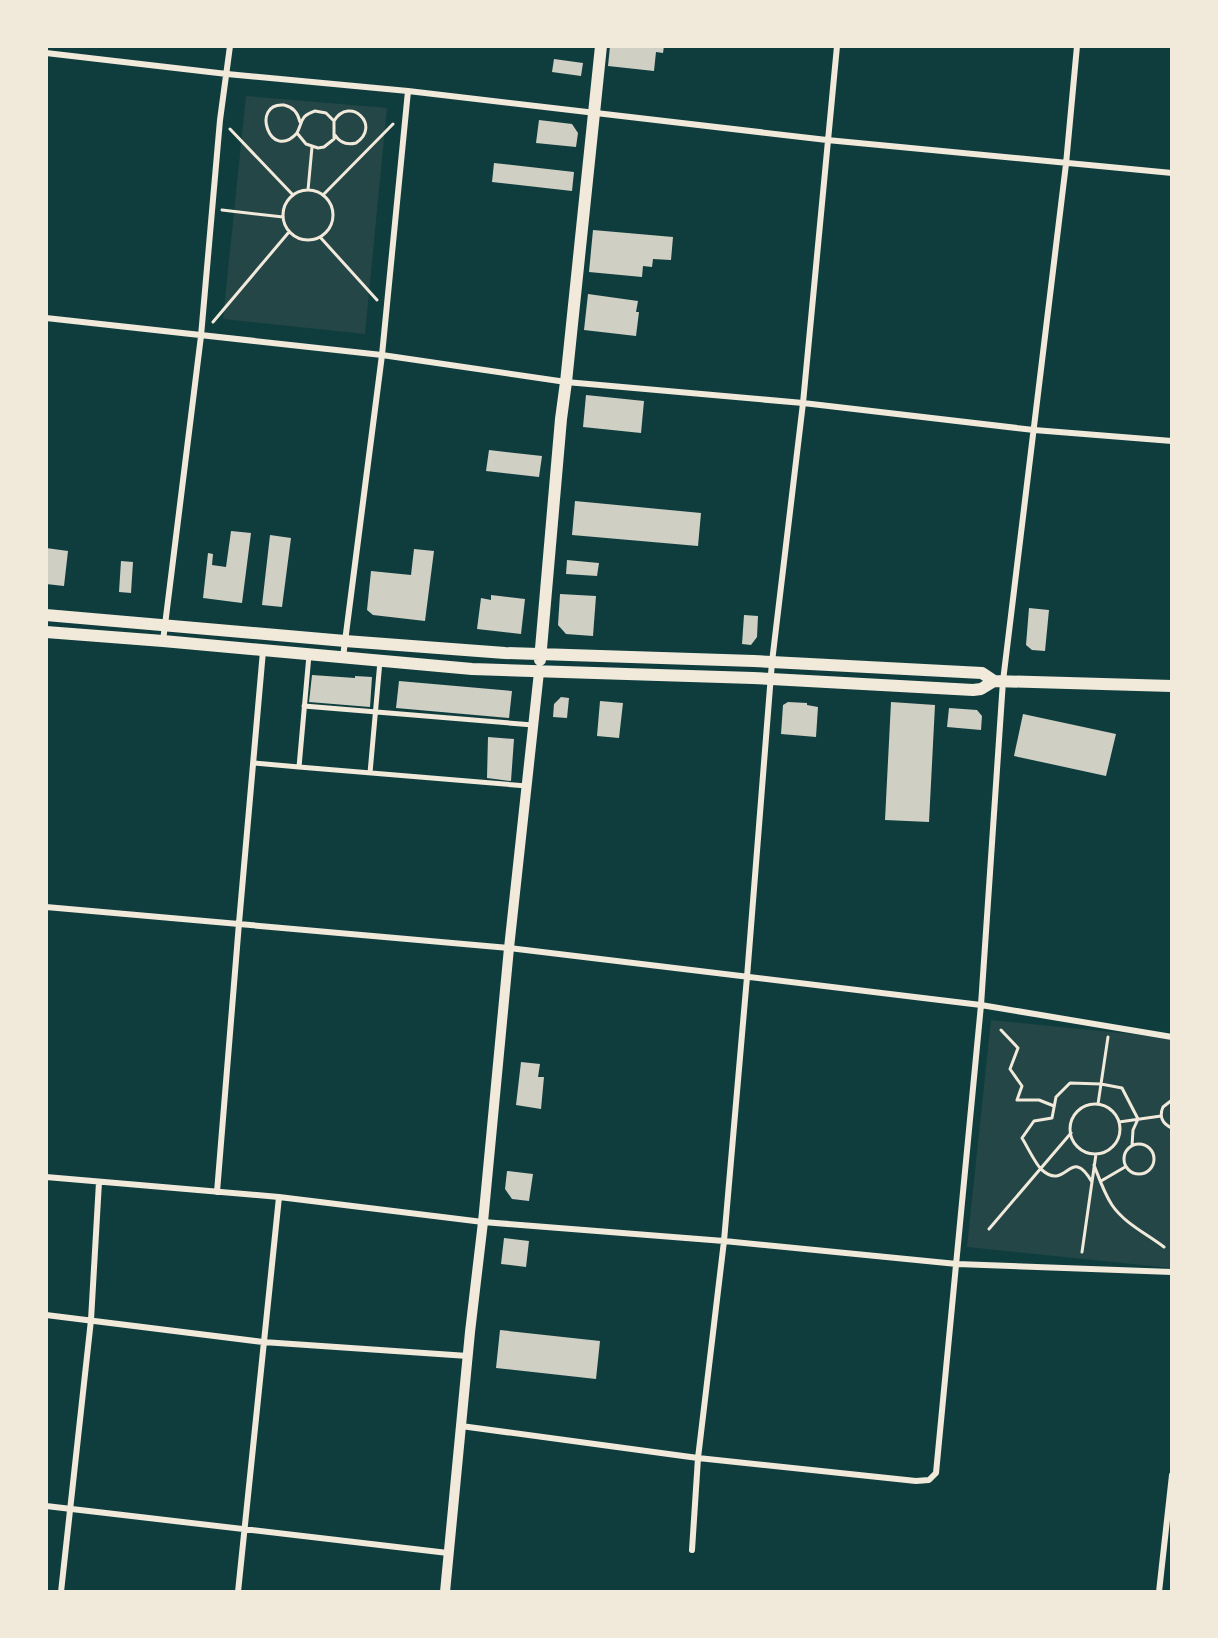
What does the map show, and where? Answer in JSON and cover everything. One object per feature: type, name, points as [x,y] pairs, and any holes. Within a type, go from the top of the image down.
[{"type":"main road","points":[[539,672],[561,419],[601,46]]},
{"type":"main road","points":[[46,615],[345,641],[772,671],[973,690],[999,681]]},
{"type":"main road","points":[[46,632],[472,669],[539,672],[982,673],[999,681],[1172,686]]},
{"type":"street","points":[[163,641],[201,336],[220,120],[230,46]]},
{"type":"street","points":[[692,1550],[698,1458],[724,1241],[772,671],[803,403],[837,46]]},
{"type":"street","points":[[461,1426],[698,1458],[916,1481],[929,1480],[936,1473],[981,1005],[999,681],[1034,430],[1066,164],[1077,46]]},
{"type":"street","points":[[46,53],[226,74],[408,91],[828,140],[1172,173]]},
{"type":"street","points":[[343,657],[382,355],[408,91]]},
{"type":"street","points":[[46,318],[382,355],[566,382],[803,403],[1034,430],[1172,441]]},
{"type":"street","points":[[217,1192],[263,651]]},
{"type":"street","points":[[299,767],[309,654]]},
{"type":"street","points":[[370,773],[380,661]]},
{"type":"street","points":[[445,1592],[539,672]]},
{"type":"street","points":[[304,706],[534,725]]},
{"type":"street","points":[[254,763],[527,786]]},
{"type":"street","points":[[46,907],[509,948],[981,1005],[1172,1036]]},
{"type":"street","points":[[46,1177],[279,1197],[483,1222],[724,1241],[957,1264],[1172,1272]]},
{"type":"street","points":[[61,1592],[91,1320],[99,1182]]},
{"type":"street","points":[[238,1592],[279,1197]]},
{"type":"street","points":[[46,1315],[263,1342],[468,1356]]},
{"type":"street","points":[[1159,1592],[1172,1475]]},
{"type":"street","points":[[46,1506],[448,1552]]},
{"type":"path","points":[[300,122],[296,111],[286,105],[275,107],[267,116],[266,127],[272,137],[283,141],[297,133],[300,122],[309,113],[320,111],[331,116],[334,121]]},
{"type":"path","points":[[297,133],[306,144],[312,147],[324,147],[334,139],[333,127],[334,121],[341,113],[352,111],[362,116],[366,125],[364,135],[356,143],[341,142],[334,134]]},
{"type":"path","points":[[323,195],[406,111]]},
{"type":"path","points":[[220,120],[292,195]]},
{"type":"path","points":[[308,190],[312,147]]},
{"type":"path","points":[[308,190],[323,195],[332,208],[333,216],[326,232],[312,240],[304,240],[289,232],[283,217],[287,201],[292,195],[308,190]]},
{"type":"path","points":[[213,208],[283,217]]},
{"type":"path","points":[[201,336],[289,232]]},
{"type":"path","points":[[320,237],[387,310]]},
{"type":"path","points":[[1001,1030],[1018,1048],[1010,1069],[1022,1086],[1017,1100],[1039,1100],[1054,1106]]},
{"type":"path","points":[[1098,1104],[1108,1037]]},
{"type":"path","points":[[1092,1182],[1085,1170],[1079,1166],[1072,1167],[1062,1175],[1056,1176],[1040,1168],[1022,1138],[1034,1120],[1052,1118],[1056,1097],[1070,1083],[1101,1084],[1122,1088],[1138,1119]]},
{"type":"path","points":[[1172,1100],[1162,1107],[1161,1116],[1165,1124],[1172,1128]]},
{"type":"path","points":[[1090,1104],[1106,1106],[1113,1111],[1119,1122],[1120,1135],[1116,1142],[1111,1148],[1096,1154],[1088,1153],[1075,1144],[1071,1133],[1071,1121],[1075,1113],[1090,1104]]},
{"type":"path","points":[[1119,1122],[1161,1116]]},
{"type":"path","points":[[1132,1146],[1133,1130],[1138,1119]]},
{"type":"path","points":[[989,1228],[1071,1133]]},
{"type":"path","points":[[1137,1144],[1147,1146],[1153,1154],[1151,1168],[1143,1174],[1133,1173],[1125,1167],[1125,1152],[1132,1146],[1137,1144]]},
{"type":"path","points":[[1082,1252],[1096,1154]]},
{"type":"path","points":[[1094,1165],[1112,1205],[1124,1218],[1164,1246]]},
{"type":"path","points":[[1101,1181],[1125,1167]]},
{"type":"shaded area","points":[[246,96],[387,108],[365,334],[223,319]]},
{"type":"shaded area","points":[[991,1020],[1171,1038],[1171,1268],[967,1247]]},
{"type":"building","points":[[610,46],[664,46],[663,53],[656,52],[654,71],[608,66]]},
{"type":"building","points":[[554,59],[583,63],[581,76],[552,72]]},
{"type":"building","points":[[539,120],[572,124],[578,133],[576,147],[536,143]]},
{"type":"building","points":[[494,163],[574,172],[572,191],[492,182]]},
{"type":"building","points":[[593,230],[673,237],[671,260],[653,259],[652,267],[643,266],[642,277],[589,272]]},
{"type":"building","points":[[588,294],[638,301],[636,336],[584,330]]},
{"type":"building","points":[[586,395],[644,401],[641,433],[583,427]]},
{"type":"building","points":[[489,450],[542,456],[539,477],[486,471]]},
{"type":"building","points":[[575,501],[701,513],[698,546],[572,535]]},
{"type":"building","points":[[231,531],[251,533],[242,603],[203,598],[208,553],[213,554],[212,565],[226,567]]},
{"type":"building","points":[[270,535],[291,538],[282,607],[262,605]]},
{"type":"building","points":[[46,548],[68,551],[64,586],[46,584]]},
{"type":"building","points":[[414,549],[434,551],[425,621],[373,615],[367,610],[371,571],[411,575]]},
{"type":"building","points":[[567,560],[599,563],[597,576],[566,574]]},
{"type":"building","points":[[121,561],[133,562],[131,593],[119,592]]},
{"type":"building","points":[[560,594],[596,596],[593,636],[566,634],[558,625]]},
{"type":"building","points":[[491,595],[525,599],[521,634],[477,629],[481,598],[491,600]]},
{"type":"building","points":[[1029,608],[1049,610],[1045,651],[1032,650],[1026,645]]},
{"type":"building","points":[[744,615],[758,616],[757,637],[751,645],[742,644]]},
{"type":"building","points":[[312,675],[372,677],[370,707],[309,702]]},
{"type":"building","points":[[399,681],[512,691],[509,718],[396,708]]},
{"type":"building","points":[[561,697],[569,698],[567,718],[553,717],[554,704]]},
{"type":"building","points":[[600,701],[623,703],[619,738],[597,736]]},
{"type":"building","points":[[788,702],[807,703],[807,705],[818,707],[816,737],[781,734],[783,705]]},
{"type":"building","points":[[891,702],[935,705],[929,822],[885,820]]},
{"type":"building","points":[[949,708],[977,710],[982,716],[981,730],[947,727]]},
{"type":"building","points":[[1023,714],[1116,734],[1106,776],[1014,756]]},
{"type":"building","points":[[488,737],[514,739],[511,781],[487,778]]},
{"type":"building","points":[[521,1062],[540,1064],[538,1077],[544,1077],[541,1109],[516,1105]]},
{"type":"building","points":[[507,1171],[533,1174],[529,1201],[512,1199],[505,1189]]},
{"type":"building","points":[[504,1238],[529,1241],[526,1267],[501,1264]]},
{"type":"building","points":[[500,1330],[600,1341],[596,1379],[496,1368]]}]
